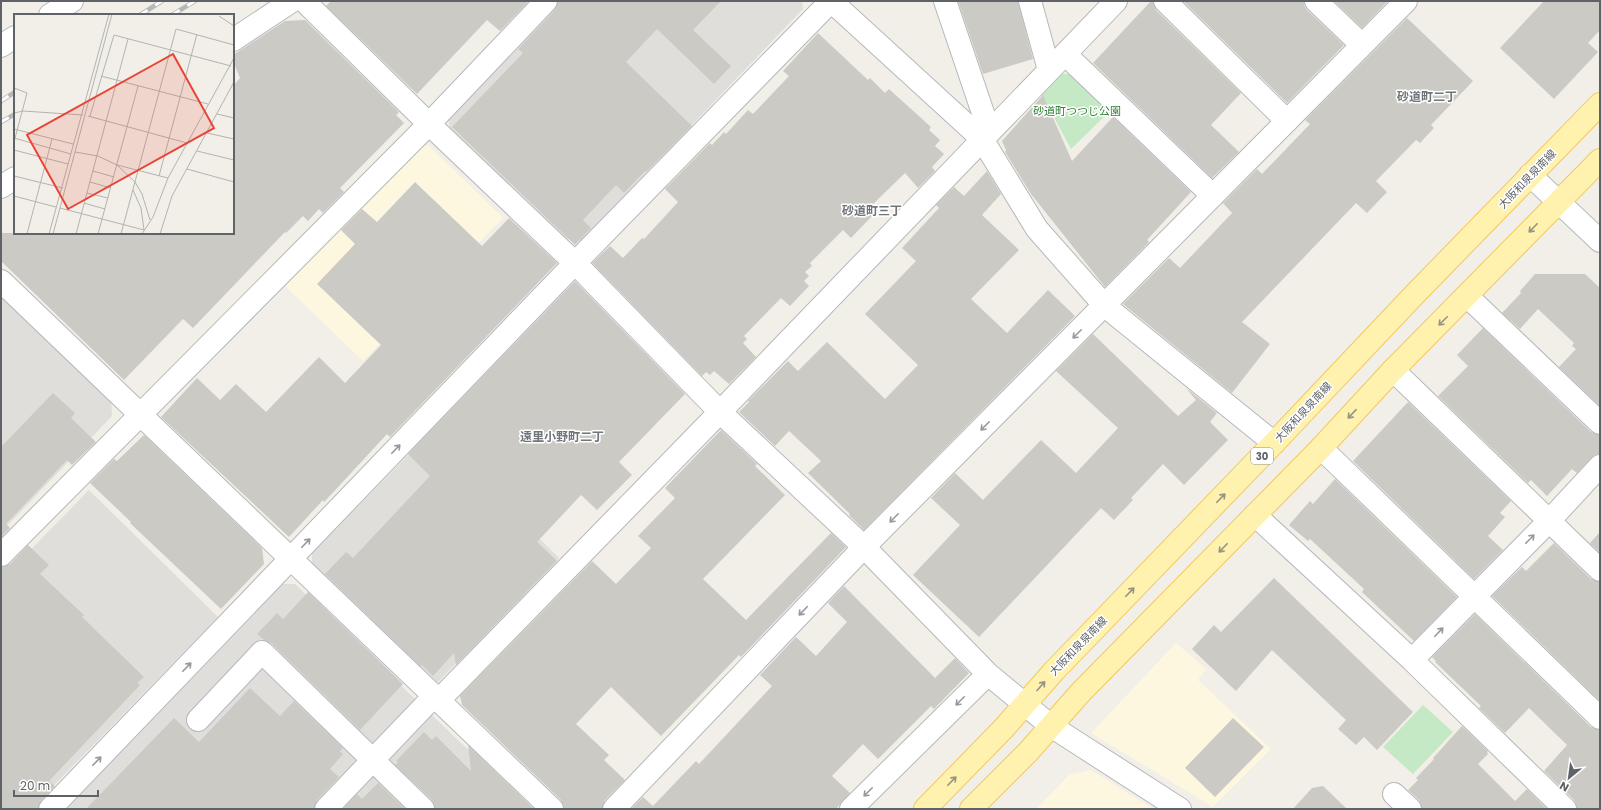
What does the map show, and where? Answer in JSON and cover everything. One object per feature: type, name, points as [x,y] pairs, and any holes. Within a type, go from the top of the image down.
[{"type":"main road","name":"大阪和泉泉南線","points":[[925,809],[1004,728],[1054,671],[1600,104]]},
{"type":"main road","points":[[971,809],[1028,752],[1081,692],[1321,448],[1394,370],[1600,160]]},
{"type":"street","points":[[52,14],[72,1]]},
{"type":"street","points":[[234,39],[292,1]]},
{"type":"street","points":[[304,1],[429,124],[575,263],[720,412],[864,547],[988,674],[1051,726],[1180,809]]},
{"type":"street","points":[[1,555],[429,124],[546,1]]},
{"type":"street","points":[[50,809],[575,263],[831,1],[982,139],[1037,230],[1105,306],[1274,443]]},
{"type":"street","points":[[945,1],[984,116],[982,139]]},
{"type":"street","points":[[1030,1],[1049,70]]},
{"type":"street","points":[[326,809],[720,412],[1116,1]]},
{"type":"street","points":[[1165,1],[1288,121]]},
{"type":"street","points":[[1316,1],[1362,45]]},
{"type":"street","points":[[614,809],[864,547],[1105,306],[1406,1]]},
{"type":"street","points":[[1,46],[14,38]]},
{"type":"street","points":[[1065,54],[1213,196]]},
{"type":"street","points":[[1530,175],[1600,241]]},
{"type":"street","points":[[1,187],[14,179]]},
{"type":"street","points":[[1,281],[552,809]]},
{"type":"street","points":[[1467,296],[1600,423]]},
{"type":"street","points":[[1394,370],[1600,570]]},
{"type":"street","points":[[1321,448],[1600,718]]},
{"type":"street","points":[[1412,660],[1549,521],[1600,466]]},
{"type":"street","points":[[1255,515],[1412,660],[1565,809]]},
{"type":"street","points":[[198,720],[262,652],[424,809]]},
{"type":"street","points":[[851,809],[988,674]]},
{"type":"street","points":[[1394,794],[1410,809]]},
{"type":"shaded area","points":[[557,1],[802,1],[803,9],[581,241],[563,238],[450,130],[448,116]]},
{"type":"shaded area","points":[[416,146],[429,146],[503,218],[363,361],[282,283]]},
{"type":"shaded area","points":[[1,296],[111,398],[112,416],[1,532]]},
{"type":"shaded area","points":[[431,432],[559,558],[435,685],[312,565],[312,553]]},
{"type":"shaded area","points":[[89,490],[218,617],[31,809],[1,580]]},
{"type":"shaded area","points":[[280,584],[295,584],[530,809],[63,809]]},
{"type":"shaded area","points":[[1176,643],[1206,669],[1198,680],[1271,749],[1213,807],[1091,733]]},
{"type":"shaded area","points":[[1091,770],[1153,809],[1036,809],[1069,775]]},
{"type":"green space","name":"砂道町つつじ公園","points":[[1059,74],[1072,74],[1110,111],[1071,149],[1042,95]]},
{"type":"green space","points":[[1423,705],[1453,732],[1413,774],[1383,747]]},
{"type":"building","points":[[331,1],[529,1],[500,31],[487,20],[417,94],[326,6]]},
{"type":"building","points":[[558,1],[721,1],[693,30],[731,66],[714,84],[657,29],[626,62],[692,126],[624,193],[616,185],[583,220],[591,228],[575,245],[452,127],[523,53],[518,49],[555,10]]},
{"type":"building","points":[[958,1],[1018,1],[1033,59],[983,74]]},
{"type":"building","points":[[1151,1],[1153,1],[1156,10],[1241,93],[1211,125],[1239,152],[1212,178],[1093,63]]},
{"type":"building","points":[[1183,1],[1304,1],[1304,5],[1307,10],[1344,45],[1287,103]]},
{"type":"building","points":[[1334,1],[1388,1],[1362,28]]},
{"type":"building","points":[[1544,1],[1600,1],[1600,30],[1588,43],[1598,52],[1554,99],[1500,48]]},
{"type":"building","points":[[1407,18],[1473,81],[1431,125],[1434,128],[1420,143],[1416,140],[1376,181],[1387,192],[1367,213],[1356,203],[1242,322],[1270,344],[1232,393],[1123,304],[1169,258],[1180,268],[1232,213],[1223,203],[1257,169],[1262,174],[1310,124],[1305,120]]},
{"type":"building","points":[[305,20],[399,112],[396,115],[404,123],[340,188],[344,192],[323,213],[319,209],[308,221],[303,216],[286,233],[285,232],[193,328],[183,319],[124,380],[1,261],[1,233],[234,234],[234,85],[240,78],[234,63],[234,54],[285,21]]},
{"type":"building","points":[[818,33],[868,80],[870,78],[885,93],[889,89],[931,127],[929,130],[940,140],[935,146],[944,154],[932,167],[935,171],[918,188],[905,173],[867,210],[872,216],[851,238],[843,230],[810,263],[812,266],[805,272],[809,276],[804,281],[809,286],[790,306],[781,298],[744,336],[747,339],[743,343],[756,357],[729,384],[714,371],[710,375],[706,372],[702,376],[592,263],[610,246],[623,258],[642,238],[644,239],[678,202],[665,189],[710,143],[712,145],[724,132],[726,134],[748,110],[753,114],[789,76],[783,71]]},
{"type":"building","points":[[1043,95],[1072,161],[1113,117],[1191,192],[1147,240],[1149,242],[1105,287],[1031,194],[1005,152],[1006,150],[1002,141]]},
{"type":"building","points":[[987,171],[1001,194],[982,215],[1019,250],[971,299],[1007,333],[1048,290],[1075,316],[864,530],[849,515],[850,514],[808,473],[821,461],[789,431],[775,446],[739,412],[788,361],[798,371],[827,342],[885,399],[918,365],[865,314],[916,261],[902,248],[939,208],[936,205],[954,187],[964,196]]},
{"type":"building","points":[[415,182],[482,246],[509,218],[557,263],[390,437],[387,434],[324,502],[323,500],[289,537],[161,417],[197,378],[220,400],[236,384],[266,412],[319,357],[345,383],[381,345],[317,284],[355,244],[341,230],[362,209],[377,222]]},
{"type":"building","points":[[1535,274],[1585,274],[1600,288],[1600,406],[1559,367],[1576,349],[1572,346],[1574,343],[1538,309],[1520,329],[1502,313],[1521,293],[1520,291]]},
{"type":"building","points":[[575,281],[685,394],[619,462],[632,475],[597,510],[581,495],[537,542],[557,561],[456,665],[454,653],[433,676],[422,665],[420,666],[325,574],[346,552],[353,558],[430,476],[408,454]]},
{"type":"building","points":[[1483,328],[1591,432],[1600,435],[1600,454],[1596,454],[1591,458],[1577,473],[1572,469],[1547,496],[1531,480],[1528,483],[1438,396],[1468,366],[1457,355]]},
{"type":"building","points":[[1093,334],[1178,416],[1196,400],[1186,388],[1217,413],[1210,422],[1228,440],[1184,485],[1163,464],[1131,498],[1133,500],[1114,520],[1101,508],[979,637],[913,575],[960,525],[931,498],[955,473],[983,500],[1041,440],[1076,473],[1118,428],[1056,371]]},
{"type":"building","points":[[53,393],[75,413],[71,418],[96,442],[72,465],[67,460],[6,524],[10,528],[1,537],[1,447]]},
{"type":"building","points":[[1408,402],[1511,501],[1500,513],[1505,517],[1488,536],[1503,550],[1474,579],[1353,461]]},
{"type":"building","points":[[721,430],[757,464],[755,466],[785,495],[703,579],[746,620],[831,533],[846,547],[741,657],[739,655],[661,736],[611,687],[576,724],[609,755],[604,760],[625,780],[605,800],[602,809],[564,809],[561,800],[462,705],[460,696],[592,561],[616,584],[651,548],[638,536],[675,498],[665,488]]},
{"type":"building","points":[[144,435],[262,548],[264,564],[221,609],[90,483],[114,459],[117,461]]},
{"type":"building","points":[[1335,479],[1457,597],[1414,641],[1362,592],[1364,589],[1310,539],[1308,541],[1289,525],[1310,501],[1313,504]]},
{"type":"building","points":[[1600,532],[1600,553],[1590,543]]},
{"type":"building","points":[[1554,543],[1591,579],[1600,582],[1600,701],[1492,596],[1522,567],[1526,571]]},
{"type":"building","points":[[28,545],[49,565],[40,574],[84,615],[82,617],[144,677],[137,683],[140,685],[49,781],[55,786],[41,801],[38,809],[1,809],[1,567],[10,564]]},
{"type":"building","points":[[1274,578],[1413,712],[1377,750],[1364,737],[1356,745],[1338,729],[1346,720],[1272,650],[1236,691],[1192,649],[1214,625],[1221,632]]},
{"type":"building","points":[[844,586],[935,678],[955,658],[969,673],[934,709],[931,706],[878,759],[863,744],[832,776],[850,793],[836,809],[631,809],[643,797],[653,806],[696,761],[699,764],[772,686],[760,675],[796,637],[816,656],[847,622],[828,603]]},
{"type":"building","points":[[308,592],[403,684],[360,730],[271,643],[264,640],[257,634],[277,613],[283,619]]},
{"type":"building","points":[[1475,614],[1591,727],[1600,730],[1600,809],[1577,809],[1574,800],[1544,771],[1567,745],[1529,708],[1505,733],[1479,708],[1481,706],[1435,662],[1436,661],[1432,657]]},
{"type":"building","points":[[250,688],[280,716],[294,701],[343,748],[340,751],[343,754],[330,769],[339,777],[317,800],[314,809],[86,809],[174,718],[199,742]]},
{"type":"building","points":[[1233,718],[1264,747],[1215,797],[1185,768]]},
{"type":"building","points":[[1462,726],[1488,751],[1488,754],[1478,764],[1515,801],[1527,789],[1547,809],[1422,809],[1419,800],[1408,790],[1418,780],[1416,778]]},
{"type":"building","points":[[424,732],[432,740],[436,736],[471,771],[468,745],[534,809],[435,809],[432,800],[395,765],[398,762],[396,761]]},
{"type":"building","points":[[378,783],[405,809],[343,809],[357,794],[362,799]]},
{"type":"building","points":[[1323,786],[1347,809],[1293,809],[1312,788]]},
{"type":"railway","points":[[142,14],[162,1]]},
{"type":"railway","points":[[174,14],[195,1]]},
{"type":"railway","points":[[1,101],[14,93]]},
{"type":"railway","points":[[1,122],[14,115]]},
{"type":"district","name":"砂道町二丁","points":[[1427,96]]},
{"type":"district","name":"砂道町三丁","points":[[872,210]]},
{"type":"district","name":"遠里小野町二丁","points":[[562,436]]}]
